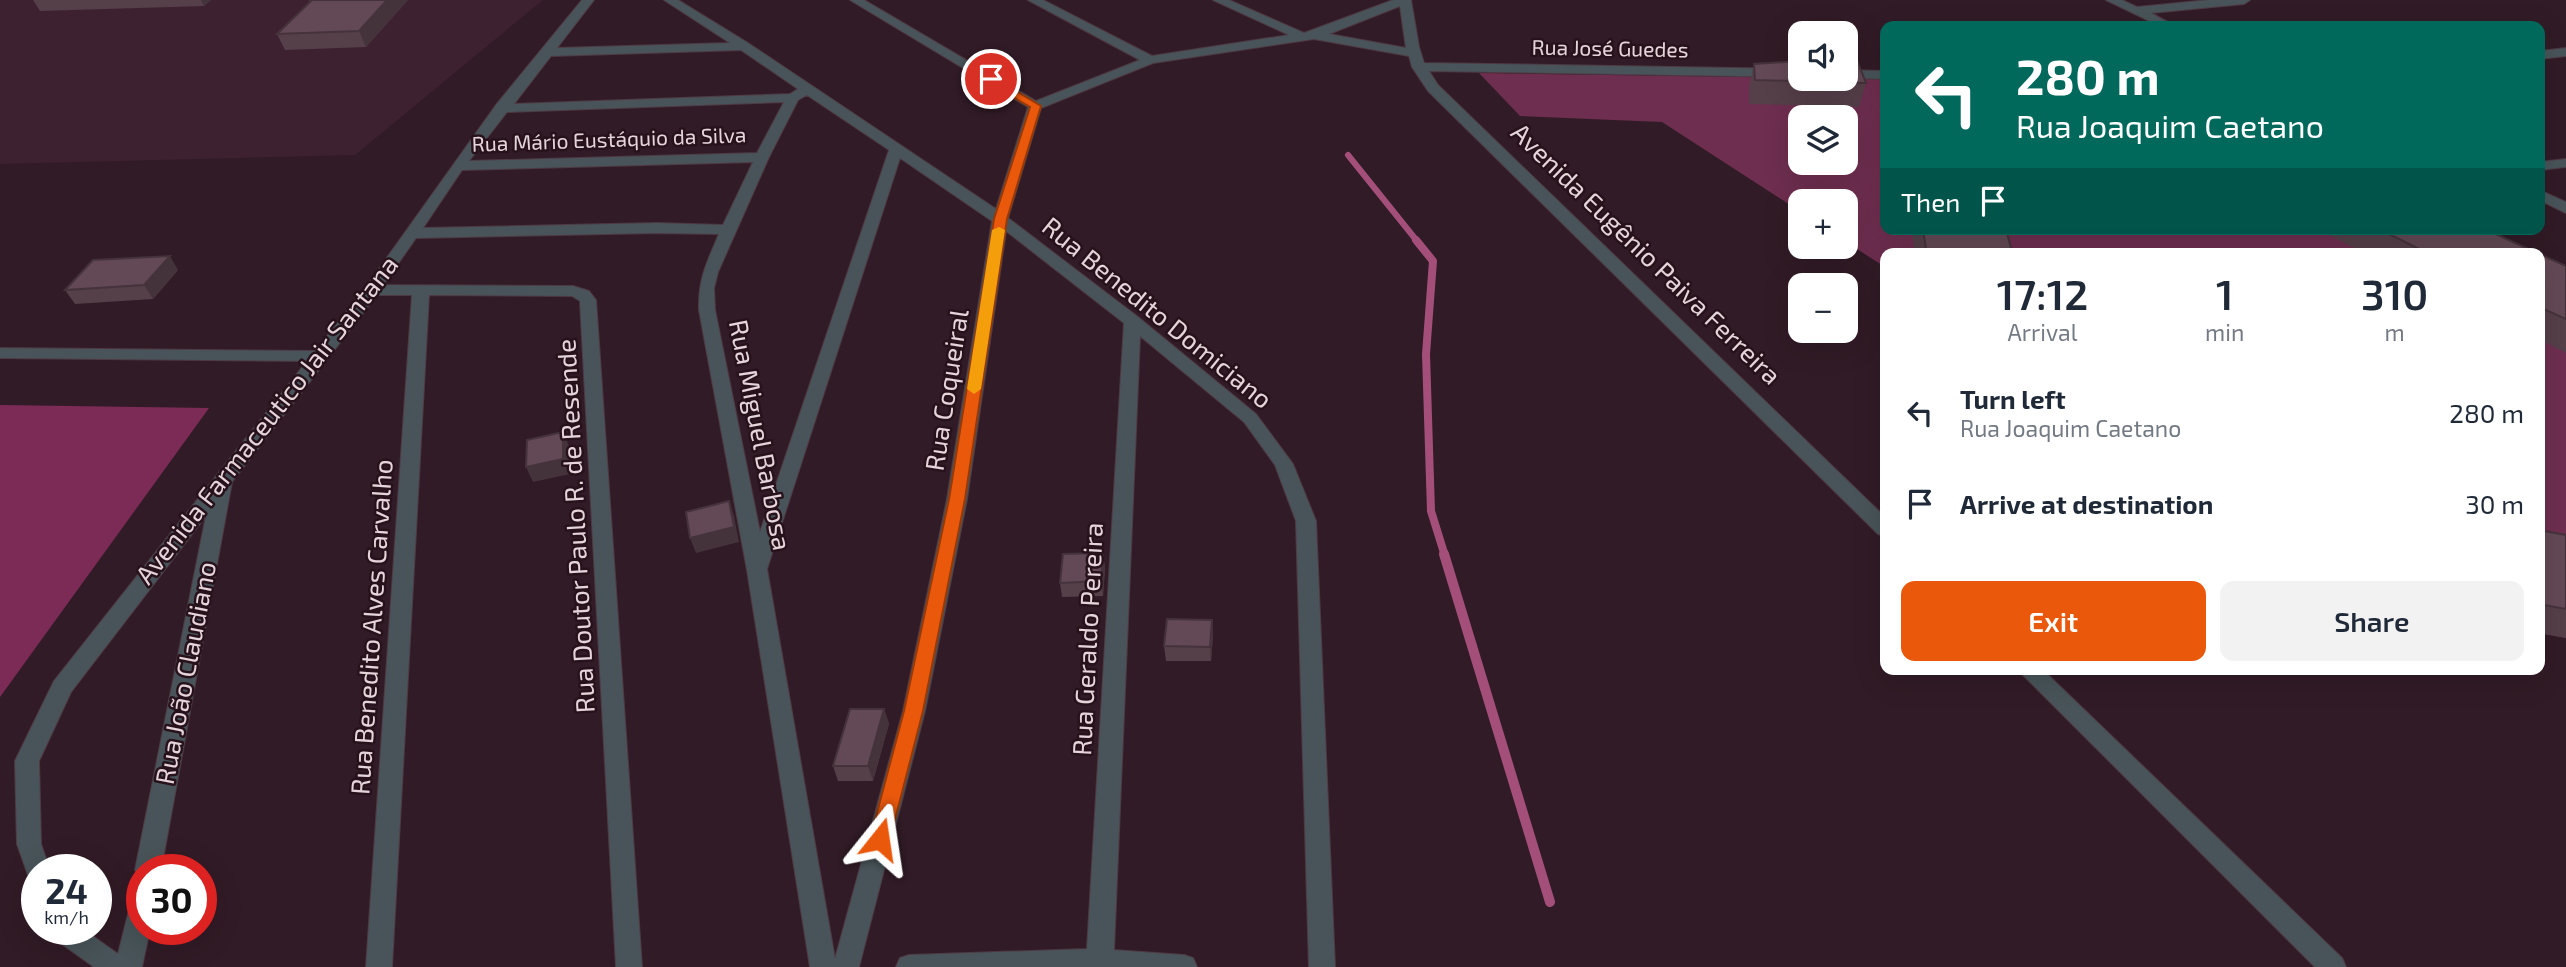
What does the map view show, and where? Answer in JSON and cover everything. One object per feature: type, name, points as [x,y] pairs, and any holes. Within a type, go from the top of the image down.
[{"type":"street","name":"Avenida Farmaceutico Jair Santana","points":[[32,854],[29,844],[27,761],[62,687],[223,477],[372,290],[457,166],[588,0]]},
{"type":"street","name":"Rua Benedito Domiciano","points":[[670,0],[744,46],[800,93],[896,149],[1000,219],[1132,321],[1250,418],[1284,464],[1306,521],[1322,967]]},
{"type":"street","points":[[856,0],[1035,106],[1150,60],[1310,36],[1404,0]]},
{"type":"street","points":[[1034,0],[1150,60]]},
{"type":"street","points":[[1219,0],[1310,36],[1415,60]]},
{"type":"street","name":"Avenida Eugênio Paiva Ferreira","points":[[1404,0],[1415,60],[1433,88],[1880,524]]},
{"type":"street","points":[[2112,0],[2158,21]]},
{"type":"street","points":[[2135,11],[2244,0]]},
{"type":"street","points":[[548,52],[744,46]]},
{"type":"street","points":[[2545,54],[2566,52]]},
{"type":"street","name":"Rua José Guedes","points":[[1415,60],[1788,74]]},
{"type":"street","points":[[1858,74],[1880,75]]},
{"type":"street","points":[[502,108],[800,93]]},
{"type":"street","points":[[412,233],[657,228],[729,230],[762,157],[800,93]]},
{"type":"street","name":"Rua Coqueiral","points":[[846,967],[917,698],[957,499],[1000,219],[1035,106]]},
{"type":"street","points":[[757,570],[896,149]]},
{"type":"street","name":"Rua Mário Eustáquio da Silva","points":[[457,166],[762,157]]},
{"type":"street","points":[[2545,165],[2566,163]]},
{"type":"street","points":[[2545,197],[2566,208]]},
{"type":"street","name":"Rua Miguel Barbosa","points":[[729,230],[710,271],[706,288],[707,310],[757,570],[822,967]]},
{"type":"street","name":"Rua Doutor Paulo R. de Resende","points":[[372,290],[573,291],[583,294],[588,300],[629,967]]},
{"type":"street","name":"Rua Benedito Alves Carvalho","points":[[379,967],[421,290]]},
{"type":"street","name":"Rua Geraldo Pereira","points":[[1100,961],[1132,321]]},
{"type":"street","points":[[0,353],[318,356]]},
{"type":"street","name":"Rua João Claudiano","points":[[151,854],[223,477]]},
{"type":"street","points":[[2034,675],[2333,967]]},
{"type":"street","points":[[84,945],[116,967]]},
{"type":"street","points":[[129,967],[133,945]]},
{"type":"street","points":[[909,967],[1100,961],[1184,967]]},
{"type":"shaded area","points":[[0,0],[543,0],[355,155],[0,164]]},
{"type":"shaded area","points":[[1479,73],[1788,78],[1788,91],[1858,91],[1858,79],[1880,79],[1880,235],[2432,235],[2460,248],[1880,248],[1880,264],[1858,250],[1858,189],[1788,189],[1788,204],[1662,122],[1520,116]]},
{"type":"shaded area","points":[[2545,288],[2566,298],[2566,638],[2545,634]]},
{"type":"shaded area","points":[[0,405],[209,408],[0,697]]},
{"type":"building","points":[[312,0],[387,0],[359,31],[277,34]]},
{"type":"building","points":[[1788,62],[1788,81],[1755,80],[1754,64]]},
{"type":"building","points":[[1858,63],[1866,83],[1858,83]]},
{"type":"building","points":[[1924,235],[2008,235],[2011,248],[1926,248]]},
{"type":"building","points":[[2391,235],[2498,235],[2526,248],[2417,248]]},
{"type":"building","points":[[170,256],[144,285],[65,290],[93,260]]},
{"type":"building","points":[[2545,257],[2566,266],[2566,319],[2545,310]]},
{"type":"building","points":[[563,432],[563,459],[526,467],[527,440]]},
{"type":"building","points":[[729,501],[734,527],[690,538],[686,512]]},
{"type":"building","points":[[2545,531],[2566,535],[2566,609],[2545,605]]},
{"type":"building","points":[[1103,553],[1101,581],[1060,583],[1063,554]]},
{"type":"building","points":[[1167,619],[1212,620],[1210,647],[1164,646]]},
{"type":"building","points":[[850,709],[884,709],[868,766],[833,766]]},
{"type":"waterway","points":[[1348,155],[1417,241]]},
{"type":"waterway","points":[[1416,240],[1433,261],[1426,354],[1431,511],[1445,556]]},
{"type":"waterway","points":[[1444,554],[1550,902]]},
{"type":"slow traffic","points":[[974,389],[999,230]]},
{"type":"route","points":[[880,839],[914,711],[957,499],[1000,219],[1035,106],[991,79]]}]
